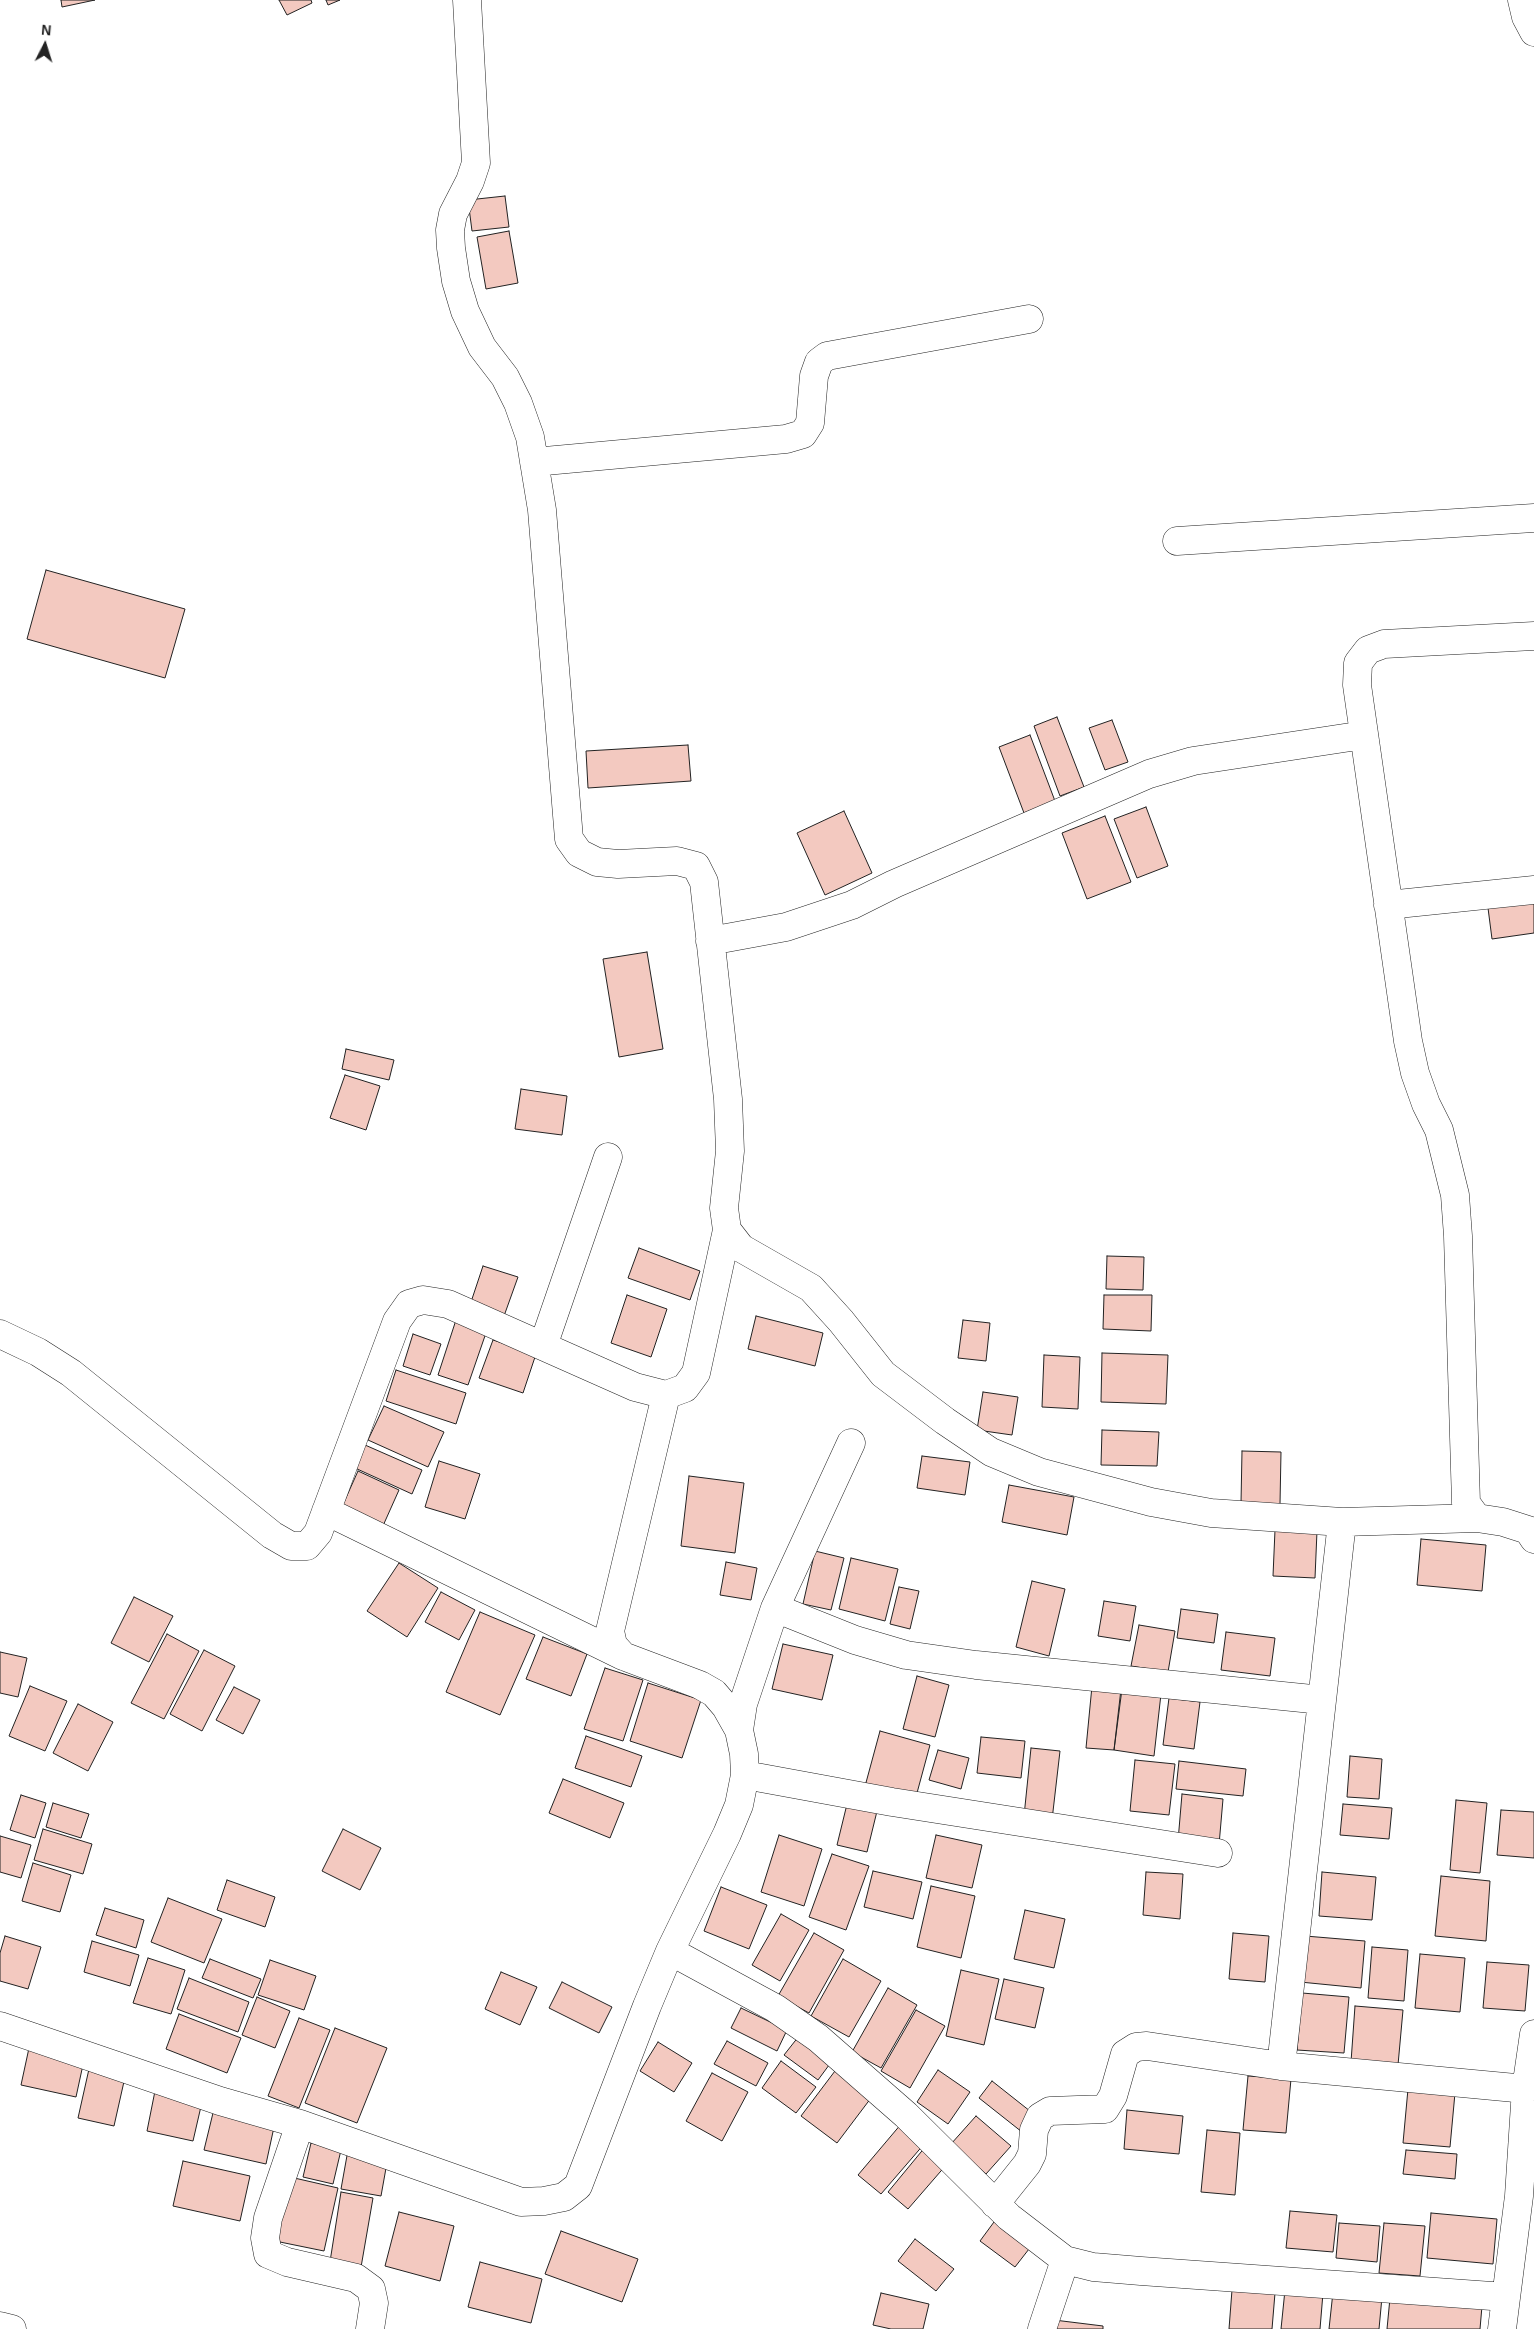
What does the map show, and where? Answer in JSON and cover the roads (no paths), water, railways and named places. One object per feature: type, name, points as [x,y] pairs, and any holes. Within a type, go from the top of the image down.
[{"type":"street","points":[[0,1334],[38,1352],[71,1373],[272,1535],[290,1546],[307,1546],[318,1533],[397,1320],[409,1304],[423,1300],[448,1304],[635,1387],[666,1395],[685,1388],[696,1373],[727,1230],[724,1208],[730,1151],[728,1099],[704,882],[696,866],[677,861],[618,864],[597,862],[579,854],[569,839],[542,510],[530,437],[518,403],[505,377],[482,347],[465,311],[456,281],[450,230],[453,214],[470,181],[476,163],[467,0]]},
{"type":"street","points":[[1522,0],[1526,17],[1534,32]]},
{"type":"street","points":[[534,462],[786,439],[803,434],[810,423],[814,376],[819,362],[827,356],[1029,319]]},
{"type":"street","points":[[1177,541],[1534,518]]},
{"type":"street","points":[[1478,1518],[1466,1503],[1458,1236],[1455,1195],[1439,1130],[1426,1104],[1415,1073],[1408,1041],[1356,685],[1358,663],[1368,650],[1384,644],[1534,636]]},
{"type":"street","points":[[710,941],[786,927],[852,905],[894,884],[1149,774],[1192,761],[1364,734]]},
{"type":"street","points":[[1388,905],[1534,890]]},
{"type":"street","points":[[543,1346],[608,1157]]},
{"type":"street","points":[[727,1230],[741,1248],[811,1288],[841,1321],[883,1374],[945,1421],[991,1452],[1039,1472],[1151,1502],[1211,1513],[1342,1522],[1478,1518],[1503,1522],[1528,1530],[1534,1539]]},
{"type":"street","points":[[623,1656],[613,1645],[610,1631],[666,1395]]},
{"type":"street","points":[[739,1730],[743,1704],[775,1608],[851,1443]]},
{"type":"street","points":[[0,2026],[220,2101],[300,2124],[521,2202],[544,2201],[564,2197],[578,2186],[670,1951],[739,1806],[744,1775],[744,1754],[739,1730],[726,1706],[714,1693],[700,1685],[623,1656],[326,1511]]},
{"type":"street","points":[[1281,2066],[1342,1522]]},
{"type":"street","points":[[775,1608],[855,1640],[906,1655],[976,1665],[1322,1700]]},
{"type":"street","points":[[744,1775],[892,1802],[1218,1853]]},
{"type":"street","points":[[670,1951],[775,2008],[818,2038],[906,2115],[995,2204],[1040,2243],[1065,2260],[1094,2267],[1506,2297]]},
{"type":"street","points":[[1502,2329],[1506,2297],[1527,2196],[1526,2089],[1534,2034]]},
{"type":"street","points":[[995,2204],[1027,2164],[1032,2154],[1034,2130],[1040,2116],[1050,2111],[1105,2109],[1113,2096],[1125,2054],[1136,2047],[1147,2046],[1281,2066],[1526,2089]]},
{"type":"street","points":[[300,2124],[268,2218],[265,2238],[268,2254],[287,2262],[356,2278],[371,2289],[374,2303],[370,2329]]},
{"type":"street","points":[[1042,2329],[1065,2260]]},
{"type":"street","points":[[0,2326],[12,2329]]}]
